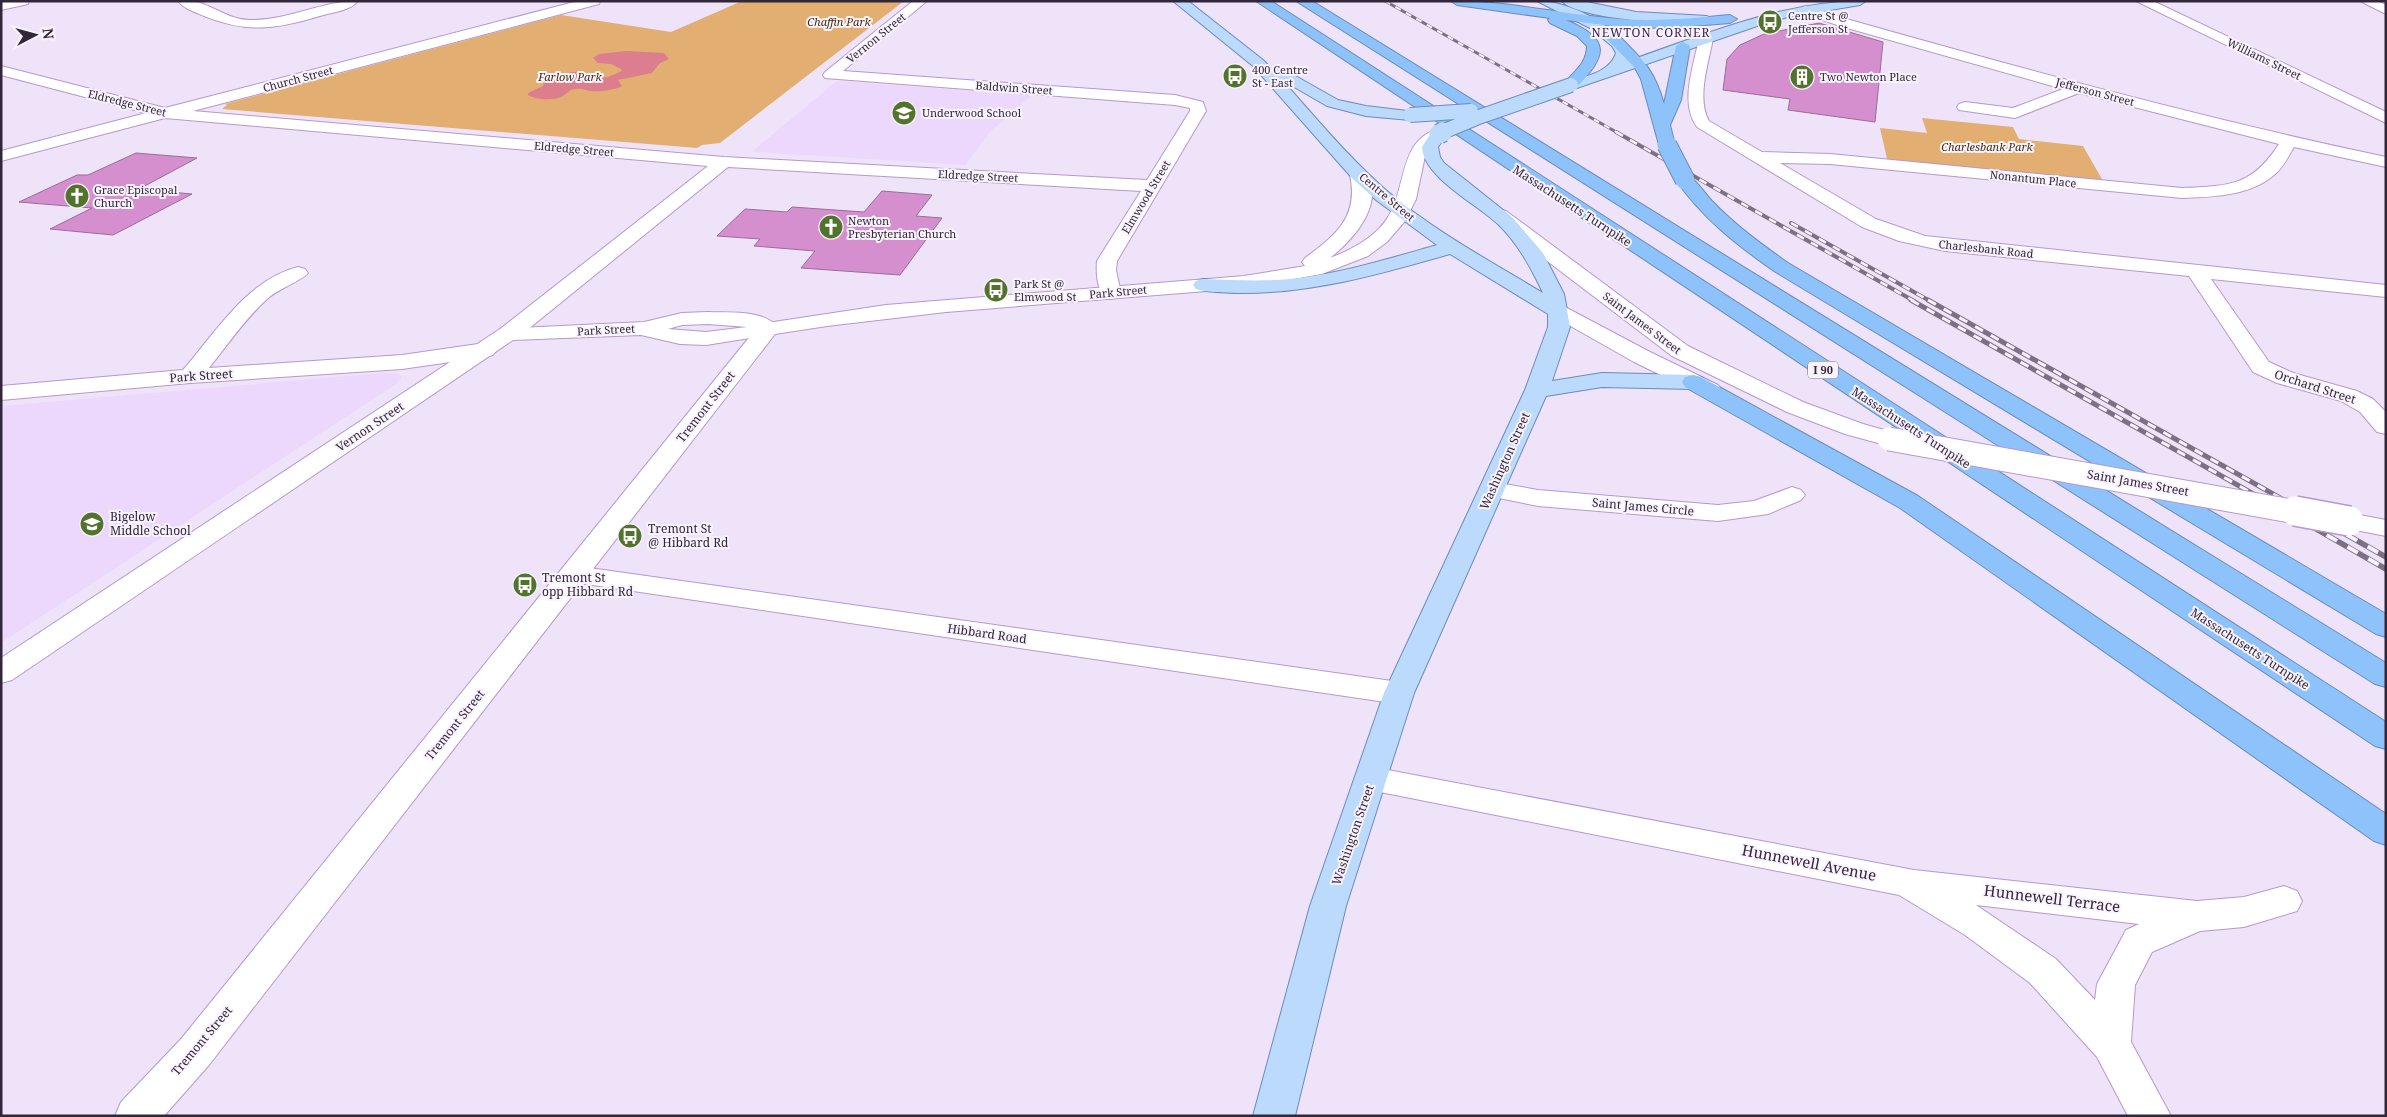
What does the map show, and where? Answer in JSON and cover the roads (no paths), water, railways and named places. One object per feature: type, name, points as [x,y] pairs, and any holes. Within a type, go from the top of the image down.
[{"type":"highway","name":"Massachusetts Turnpike","points":[[1262,1],[2386,738]]},
{"type":"highway","points":[[1302,1],[2386,677]]},
{"type":"highway","points":[[1457,1],[1540,7],[1578,31],[1590,41],[1595,53],[1592,63],[1571,85]]},
{"type":"highway","points":[[1583,19],[1652,24],[1730,19]]},
{"type":"highway","points":[[1613,38],[1638,63],[1652,84],[1667,145],[1684,180],[1707,208],[1728,227],[1797,277],[2386,627]]},
{"type":"highway","points":[[1662,125],[1673,100],[1683,46]]},
{"type":"highway","points":[[1693,382],[1826,454],[1909,502],[2386,832]]},
{"type":"main road","name":"Centre Street","points":[[1179,1],[1242,50],[1283,89],[1359,175],[1402,211],[1453,247],[1558,311]]},
{"type":"main road","points":[[1568,1],[1598,11],[1678,20],[1730,19],[1786,13],[1860,1]]},
{"type":"main road","points":[[1540,7],[1583,19],[1613,38],[1621,48],[1623,57],[1620,64],[1605,74]]},
{"type":"main road","points":[[1439,134],[1506,107],[1706,38],[1786,13]]},
{"type":"main road","name":"Centre Street","points":[[1242,50],[1333,103],[1366,110],[1410,115],[1448,114],[1506,107]]},
{"type":"main road","name":"Washington Street","points":[[1274,1116],[1328,906],[1372,779],[1399,693],[1493,490],[1536,390],[1559,327],[1558,311],[1551,285],[1539,261],[1521,238],[1494,212],[1448,177],[1433,162],[1430,147],[1439,134]]},
{"type":"main road","points":[[1203,285],[1260,287],[1312,282],[1368,270],[1453,247]]},
{"type":"main road","points":[[1536,390],[1602,380],[1693,382]]},
{"type":"street","points":[[1,6],[24,1]]},
{"type":"street","points":[[184,1],[243,24],[257,24],[334,8],[352,1]]},
{"type":"street","name":"Church Street","points":[[1,156],[594,1]]},
{"type":"street","name":"Vernon Street","points":[[830,76],[921,1]]},
{"type":"street","name":"Williams Street","points":[[2142,1],[2386,118]]},
{"type":"street","points":[[2366,1],[2386,10]]},
{"type":"street","name":"Jefferson Street","points":[[1807,10],[1838,21],[2078,88],[2289,142],[2386,162]]},
{"type":"street","name":"Charlesbank Road","points":[[1706,38],[1696,104],[1698,116],[1708,128],[1869,223],[1910,239],[1945,245],[2386,291]]},
{"type":"street","name":"Eldredge Street","points":[[1,70],[164,113],[724,162],[1152,186]]},
{"type":"street","name":"Baldwin Street","points":[[830,76],[1191,103]]},
{"type":"street","points":[[1965,107],[2015,113],[2078,88]]},
{"type":"street","name":"Elmwood Street","points":[[1111,293],[1106,270],[1107,261],[1198,111],[1191,103]]},
{"type":"street","name":"Park Street","points":[[508,334],[644,328],[677,338],[712,340],[820,319],[903,310],[1203,285],[1289,275],[1330,265],[1363,250],[1390,229],[1402,211],[1407,198],[1411,172],[1417,153],[1439,134]]},
{"type":"street","name":"Nonantum Place","points":[[1757,157],[1823,158],[2182,193],[2222,190],[2253,181],[2271,169],[2289,142]]},
{"type":"street","name":"Vernon Street","points":[[1,673],[508,334],[724,162]]},
{"type":"street","name":"Park Street","points":[[1289,275],[1326,252],[1351,229],[1361,204],[1362,190],[1359,175]]},
{"type":"street","name":"Saint James Street","points":[[1494,212],[1680,352],[1795,407],[1854,429],[1889,439]]},
{"type":"street","name":"Orchard Street","points":[[2196,272],[2261,367],[2289,381],[2350,396],[2363,403],[2386,427]]},
{"type":"street","points":[[190,376],[258,296],[273,284],[298,273]]},
{"type":"street","name":"Saint James Street","points":[[1558,311],[1693,382],[1743,404],[1791,419],[1889,439],[2386,528]]},
{"type":"street","name":"Tremont Street","points":[[136,1116],[195,1052],[768,329]]},
{"type":"street","name":"Park Street","points":[[1,393],[190,376],[402,362],[485,350]]},
{"type":"street","points":[[402,362],[422,392]]},
{"type":"street","name":"Saint James Circle","points":[[1493,490],[1538,498],[1718,513],[1759,508],[1792,495]]},
{"type":"street","name":"Hibbard Road","points":[[574,575],[1399,693]]},
{"type":"street","name":"Hunnewell Avenue","points":[[1372,779],[1908,882],[1978,924],[2043,971],[2111,1044],[2150,1116]]},
{"type":"street","name":"Hunnewell Terrace","points":[[1908,882],[2197,916],[2244,912],[2284,901]]},
{"type":"street","name":"Hunnewell Terrace","points":[[2111,1044],[2116,984],[2139,941],[2197,916]]},
{"type":"railway","points":[[1385,1],[1618,133]]},
{"type":"railway","points":[[1616,132],[1914,301]]},
{"type":"railway","points":[[1791,223],[1930,301]]},
{"type":"railway","points":[[1911,300],[2287,513]]},
{"type":"railway","points":[[1928,300],[2307,513]]},
{"type":"railway","points":[[2285,511],[2386,569]]},
{"type":"railway","points":[[2305,511],[2386,557]]},
{"type":"place","name":"Centre St @ Jefferson St","points":[[1770,22]]},
{"type":"place","name":"400 Centre St - East","points":[[1235,76]]},
{"type":"place","name":"Two Newton Place","points":[[1802,77]]},
{"type":"place","name":"Underwood School","points":[[904,113]]},
{"type":"place","name":"Grace Episcopal Church","points":[[77,196]]},
{"type":"place","name":"Newton Presbyterian Church","points":[[831,227]]},
{"type":"place","name":"Park St @ Elmwood St","points":[[996,290]]},
{"type":"place","name":"Bigelow Middle School","points":[[92,524]]},
{"type":"place","name":"Tremont St @ Hibbard Rd","points":[[630,536]]},
{"type":"place","name":"Tremont St opp Hibbard Rd","points":[[525,585]]},
{"type":"district","name":"NEWTON CORNER","points":[[1651,33]]},
{"type":"park label","name":"Chaffin Park","points":[[839,22]]},
{"type":"park label","name":"Farlow Park","points":[[570,77]]},
{"type":"park label","name":"Charlesbank Park","points":[[1987,147]]}]
